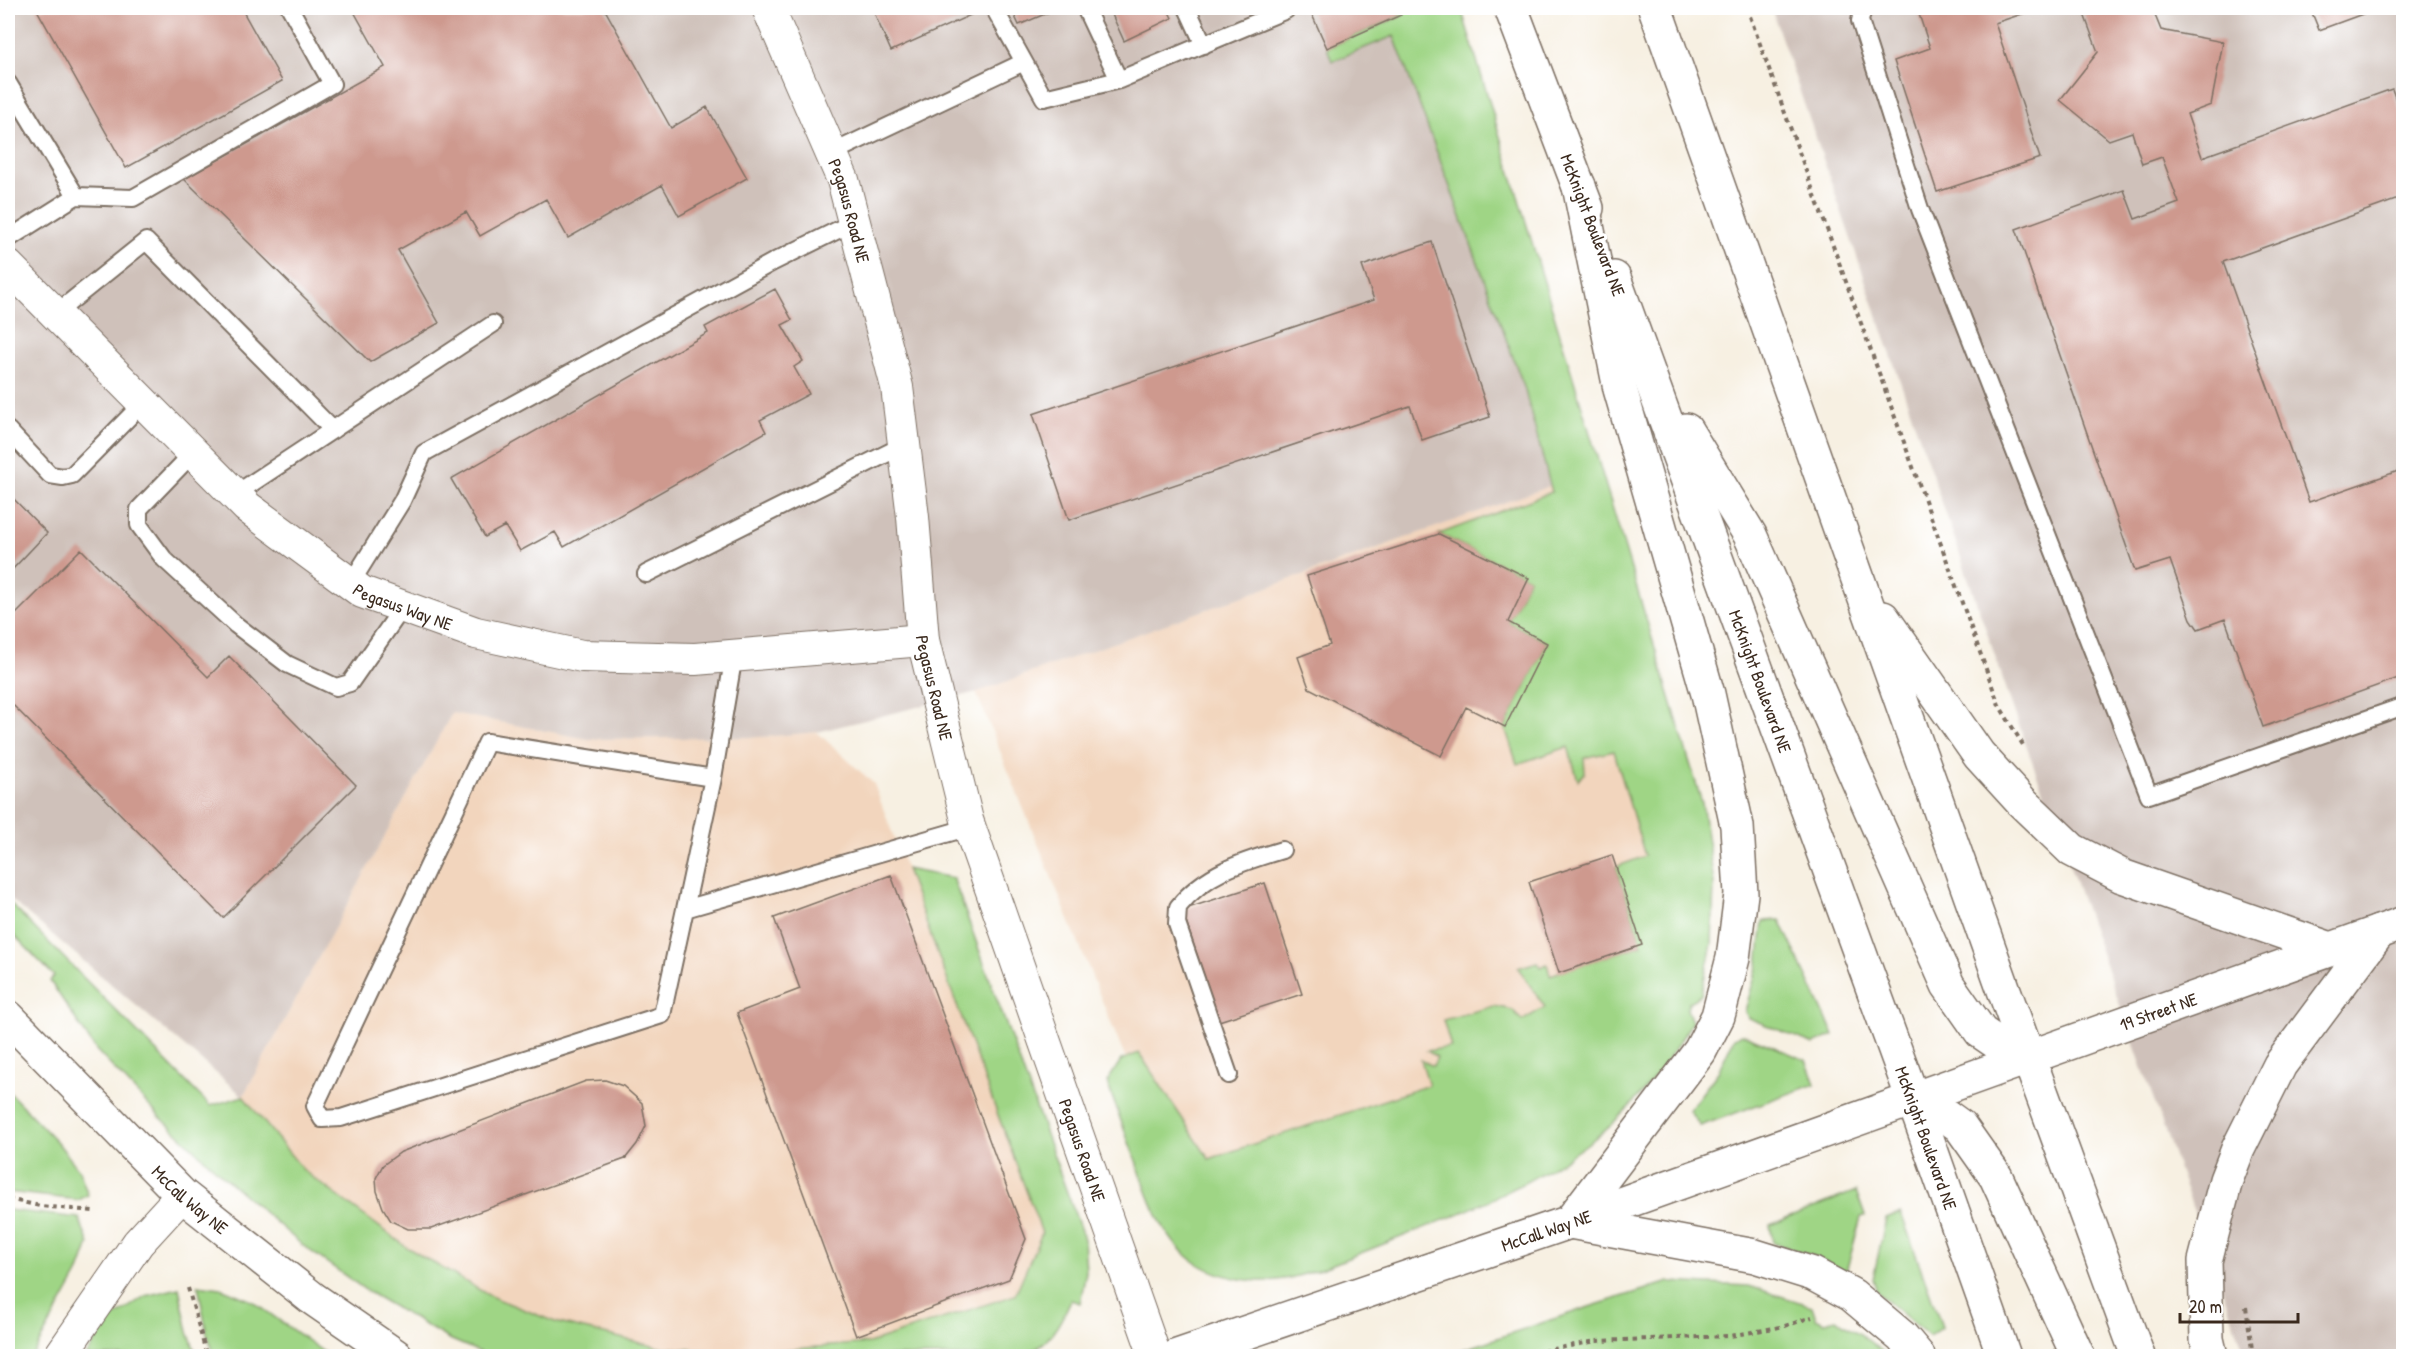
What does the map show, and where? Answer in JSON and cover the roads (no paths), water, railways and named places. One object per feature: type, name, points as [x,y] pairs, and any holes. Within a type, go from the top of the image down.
[{"type":"main road","name":"McKnight Boulevard NE","points":[[1511,8],[1649,370],[2004,1356]]},
{"type":"main road","points":[[1655,8],[2028,1059],[2138,1356]]},
{"type":"main road","points":[[1579,186],[1620,389],[1708,694],[1737,826],[1741,894],[1733,958],[1726,987],[1718,1016],[1700,1051],[1570,1222],[1755,1256],[1813,1274],[1852,1295],[1902,1338],[1918,1356]]},
{"type":"main road","points":[[1649,370],[1750,535],[1948,985],[1981,1032],[2000,1045],[2028,1059]]},
{"type":"main road","points":[[1858,582],[1979,754],[2021,801],[2072,850],[2122,876],[2328,948]]},
{"type":"main road","points":[[2211,1356],[2208,1339],[2205,1261],[2226,1180],[2238,1149],[2280,1065],[2391,927]]},
{"type":"main road","name":"19 Street NE","points":[[1913,1099],[2391,927]]},
{"type":"main road","name":"McCall Way NE","points":[[8,1017],[182,1195],[312,1298],[385,1351],[396,1356]]},
{"type":"main road","points":[[1913,1099],[1942,1113],[1960,1126],[1996,1177],[2079,1356]]},
{"type":"main road","name":"McCall Way NE","points":[[1177,1356],[1570,1222],[1913,1099]]},
{"type":"street","name":"Pegasus Road NE","points":[[768,8],[843,180],[897,387],[923,640],[970,827],[1155,1356]]},
{"type":"street","name":"Pegasus Way NE","points":[[8,266],[247,507],[362,592],[476,633],[582,656],[695,659],[923,640]]},
{"type":"street","points":[[60,1356],[138,1243],[182,1195]]},
{"type":"lane","points":[[8,239],[76,196],[134,198],[332,84],[290,8]]},
{"type":"lane","points":[[994,8],[1044,98],[1119,80],[1286,10],[1285,8]]},
{"type":"lane","points":[[1085,8],[1119,80]]},
{"type":"lane","points":[[1187,8],[1204,45]]},
{"type":"lane","points":[[1863,8],[1860,21],[1920,209],[2149,795],[2403,706]]},
{"type":"lane","points":[[832,153],[1024,62]]},
{"type":"lane","points":[[8,82],[76,196]]},
{"type":"lane","points":[[351,583],[402,501],[424,453],[773,262],[854,222]]},
{"type":"lane","points":[[55,314],[146,242],[333,430]]},
{"type":"lane","points":[[234,495],[493,324]]},
{"type":"lane","points":[[8,430],[50,475],[63,477],[72,475],[143,403]]},
{"type":"lane","points":[[646,574],[904,445]]},
{"type":"lane","points":[[193,453],[139,509],[139,525],[164,559],[236,625],[288,664],[336,687],[350,682],[403,607]]},
{"type":"lane","points":[[713,778],[488,742],[315,1106],[322,1119],[341,1118],[662,1014],[713,778],[734,656]]},
{"type":"lane","points":[[685,909],[970,827]]},
{"type":"lane","points":[[1229,1075],[1177,924],[1178,907],[1196,887],[1211,877],[1235,865],[1282,850]]}]
